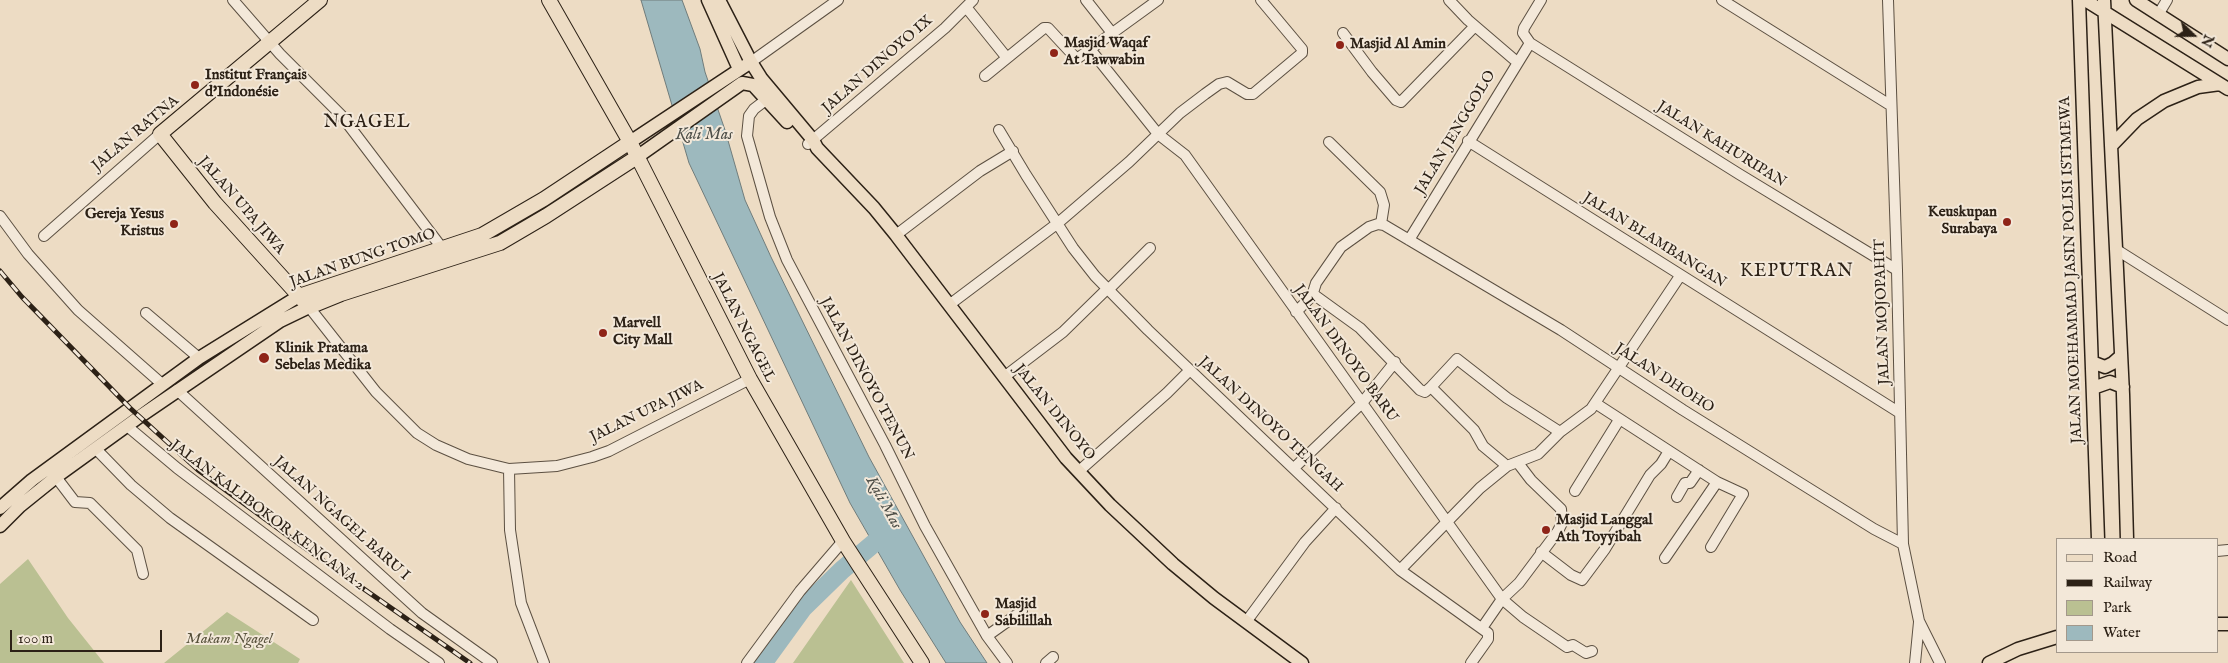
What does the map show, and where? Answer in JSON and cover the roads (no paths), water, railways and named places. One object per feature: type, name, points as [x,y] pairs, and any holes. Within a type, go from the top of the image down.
[{"type":"highway","name":"JALAN RATNA","points":[[160,134],[320,0]]},
{"type":"highway","name":"JALAN NGAGEL","points":[[548,0],[630,142],[750,379],[845,545],[922,663]]},
{"type":"highway","name":"JALAN UPA JIWA","points":[[160,134],[215,203],[308,307]]},
{"type":"highway","name":"JALAN BUNG TOMO","points":[[299,296],[442,248],[492,229],[544,199],[630,142]]},
{"type":"highway","name":"JALAN BUNG TOMO","points":[[308,307],[341,294],[500,243],[546,216],[637,157]]},
{"type":"main road","points":[[708,0],[734,77]]},
{"type":"main road","name":"JALAN DINOYO","points":[[719,0],[750,62],[813,144]]},
{"type":"main road","name":"JALAN MOEHAMMAD JASIN POLISI ISTIMEWA","points":[[2079,0],[2098,538]]},
{"type":"main road","points":[[2086,0],[2104,6],[2224,87]]},
{"type":"main road","points":[[2136,0],[2228,59]]},
{"type":"main road","points":[[2104,6],[2123,387],[2127,538]]},
{"type":"main road","name":"JALAN BUNG TOMO","points":[[637,157],[668,135],[750,62]]},
{"type":"main road","name":"JALAN BUNG TOMO","points":[[630,142],[734,77]]},
{"type":"main road","name":"JALAN DINOYO","points":[[734,77],[742,83],[751,84],[813,144],[874,208],[1051,440],[1110,505],[1173,564],[1246,622],[1302,663]]},
{"type":"main road","points":[[2111,146],[2137,119],[2164,101],[2198,87],[2224,87]]},
{"type":"main road","name":"JALAN BUNG TOMO","points":[[3,501],[199,358],[299,296]]},
{"type":"main road","name":"JALAN BUNG TOMO","points":[[0,526],[20,506],[56,478],[177,390],[280,321],[308,307]]},
{"type":"main road","points":[[2092,362],[2105,366],[2114,363],[2121,356]]},
{"type":"main road","points":[[2093,388],[2110,382],[2123,387]]},
{"type":"main road","points":[[1988,663],[2018,649],[2056,637]]},
{"type":"street","points":[[233,0],[270,43],[341,115],[442,248]]},
{"type":"street","points":[[750,62],[838,0]]},
{"type":"street","points":[[1086,0],[1116,30]]},
{"type":"street","points":[[984,76],[1044,28],[1048,28],[1078,58],[1158,0]]},
{"type":"street","points":[[949,305],[1058,223],[1110,179],[1192,104],[1219,84],[1227,82],[1247,94],[1253,94],[1302,53],[1302,49],[1261,0]]},
{"type":"street","points":[[1449,0],[1475,26],[1517,62]]},
{"type":"street","points":[[1530,43],[1524,33],[1524,28],[1541,0]]},
{"type":"street","points":[[1722,0],[1890,105]]},
{"type":"street","name":"JALAN MOJOPAHIT","points":[[1888,0],[1897,270],[1903,544],[1919,622],[1940,663]]},
{"type":"street","points":[[2158,15],[2167,0]]},
{"type":"street","points":[[970,3],[1007,58]]},
{"type":"street","name":"JALAN DINOYO IX","points":[[813,144],[945,28],[970,3]]},
{"type":"street","points":[[1343,33],[1372,72],[1396,100],[1401,102],[1475,26]]},
{"type":"street","name":"JALAN JENGGOLO","points":[[1410,240],[1468,141],[1530,43]]},
{"type":"street","name":"JALAN KAHURIPAN","points":[[1530,43],[1747,179],[1897,270]]},
{"type":"street","name":"JALAN DINOYO BARU","points":[[1090,49],[1158,134],[1185,155],[1502,598],[1524,617],[1567,647],[1573,645],[1586,653],[1592,651]]},
{"type":"street","name":"JALAN DINOYO TENUN","points":[[766,99],[749,116],[747,136],[778,239],[820,326],[885,445],[925,526],[987,636],[1006,663]]},
{"type":"street","name":"JALAN DINOYO TENGAH","points":[[999,130],[1080,258],[1108,289],[1190,370],[1400,570],[1482,628]]},
{"type":"street","name":"JALAN RATNA","points":[[44,236],[160,134]]},
{"type":"street","name":"JALAN BLAMBANGAN","points":[[1468,141],[1900,413]]},
{"type":"street","points":[[1296,312],[1313,294],[1316,283],[1341,247],[1362,231],[1374,225],[1382,224],[1384,204],[1380,192],[1329,142]]},
{"type":"street","points":[[896,235],[980,171],[1013,151]]},
{"type":"street","points":[[0,216],[28,254],[78,310],[162,384]]},
{"type":"street","name":"JALAN DHOHO","points":[[1382,224],[1561,330],[1866,524],[1903,544]]},
{"type":"street","points":[[1004,377],[1062,332],[1150,248]]},
{"type":"street","points":[[2117,250],[2228,320]]},
{"type":"street","points":[[1400,570],[1480,488],[1507,466],[1538,454],[1560,432],[1585,414],[1595,404],[1680,276]]},
{"type":"street","points":[[1313,294],[1360,328],[1420,390],[1424,392],[1431,387],[1457,359],[1507,398],[1560,432]]},
{"type":"street","name":"JALAN UPA JIWA","points":[[308,307],[376,392],[417,433],[436,445],[468,459],[510,469],[557,466],[609,451],[750,379]]},
{"type":"street","points":[[146,313],[199,358]]},
{"type":"street","points":[[1294,468],[1362,403],[1394,362]]},
{"type":"street","points":[[1079,471],[1167,394],[1190,370]]},
{"type":"street","points":[[1431,387],[1474,430],[1480,442],[1507,466]]},
{"type":"street","name":"JALAN NGAGEL BARU I","points":[[177,390],[422,613],[492,663]]},
{"type":"street","points":[[1595,404],[1717,482],[1743,494],[1710,546]]},
{"type":"street","points":[[1574,491],[1619,420]]},
{"type":"street","name":"JALAN KALIBOKOR KENCANA 2","points":[[127,426],[176,468],[390,630],[439,663]]},
{"type":"street","points":[[96,448],[131,485],[170,518],[313,620]]},
{"type":"street","points":[[1541,552],[1571,575],[1582,580],[1605,549],[1650,475],[1661,464],[1669,451]]},
{"type":"street","points":[[1471,663],[1489,636],[1482,628],[1502,598],[1519,583],[1561,526],[1563,511],[1531,480],[1518,463]]},
{"type":"street","points":[[510,469],[510,530],[521,603],[544,663]]},
{"type":"street","points":[[1677,497],[1685,484],[1690,484],[1699,470]]},
{"type":"street","points":[[56,478],[75,502],[90,503],[137,550],[143,574]]},
{"type":"street","points":[[1665,558],[1717,482]]},
{"type":"street","points":[[3,501],[20,506]]},
{"type":"street","points":[[1246,622],[1305,542],[1336,508]]},
{"type":"street","points":[[747,663],[800,590],[845,545]]},
{"type":"street","points":[[987,636],[1022,611]]},
{"type":"street","name":"JALAN MOJOPAHIT","points":[[1915,663],[1919,622]]},
{"type":"water","name":"Kali Mas","points":[[641,0],[682,0],[700,49],[705,72],[725,130],[745,200],[771,257],[869,457],[960,622],[987,663],[946,663],[900,590],[850,503],[689,163]]},
{"type":"waterway","points":[[763,663],[803,608],[842,570],[892,528]]},
{"type":"railway","points":[[0,271],[22,297],[130,408],[198,470],[298,543],[470,663]]},
{"type":"place","name":"Masjid Al Amin","points":[[1340,45]]},
{"type":"place","name":"Masjid Waqaf At Tawwabin","points":[[1054,53]]},
{"type":"place","name":"Institut Français d'Indonésie","points":[[195,85]]},
{"type":"place","name":"Keuskupan Surabaya","points":[[2007,222]]},
{"type":"place","name":"Gereja Yesus Kristus","points":[[174,224]]},
{"type":"place","name":"Marvell City Mall","points":[[603,333]]},
{"type":"place","name":"Klinik Pratama Sebelas Medika","points":[[264,358]]},
{"type":"place","name":"Masjid Langgal Ath Toyyibah","points":[[1546,530]]},
{"type":"place","name":"Masjid Sabilillah","points":[[985,614]]},
{"type":"district","name":"NGAGEL","points":[[367,123]]},
{"type":"district","name":"KEPUTRAN","points":[[1797,272]]},
{"type":"park label","name":"Makam Ngagel","points":[[229,640]]}]
